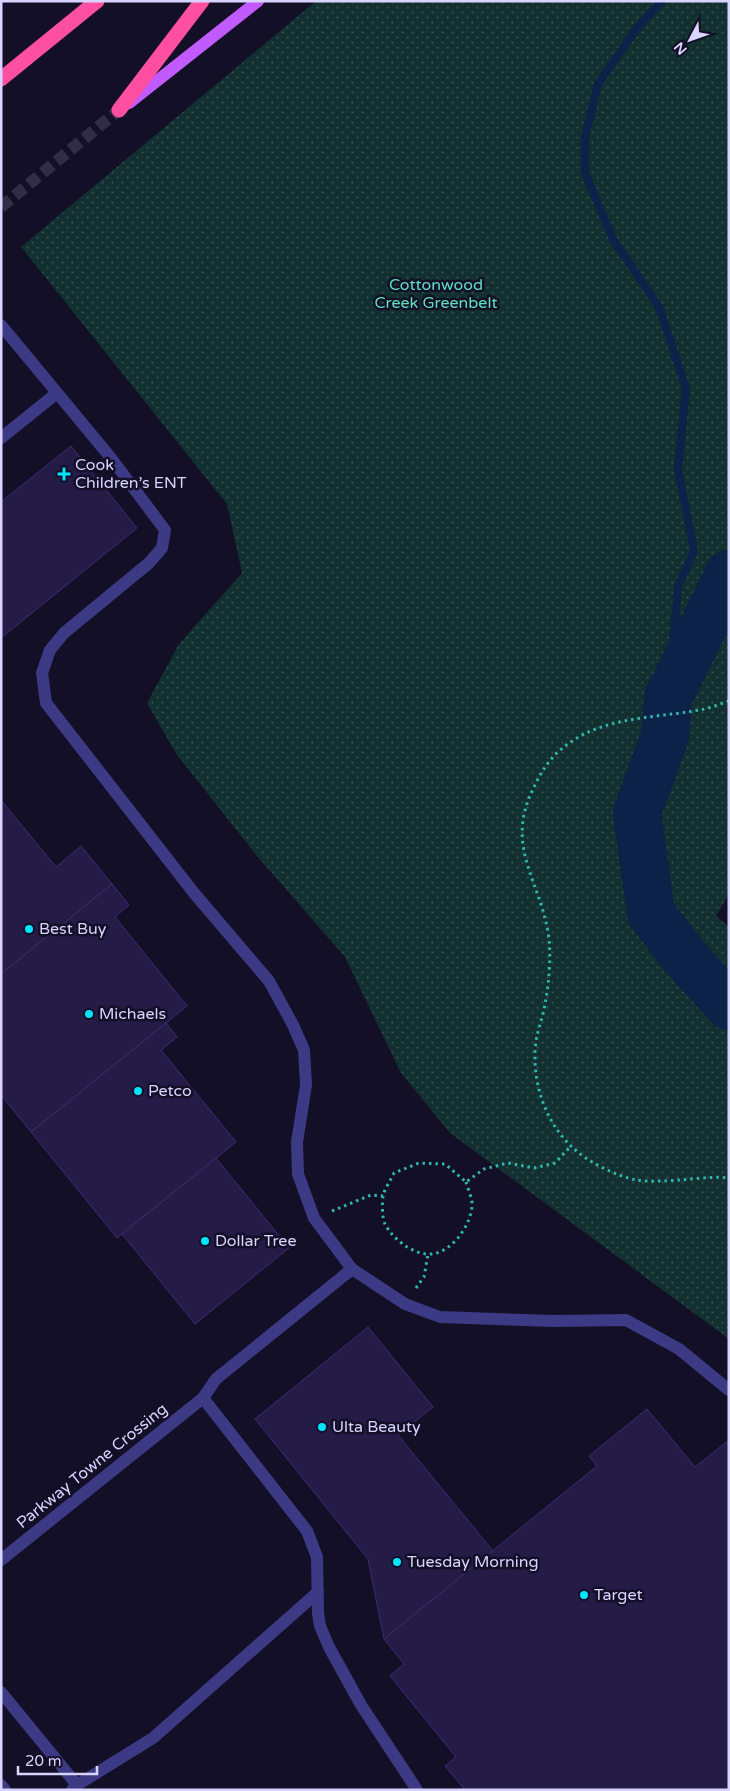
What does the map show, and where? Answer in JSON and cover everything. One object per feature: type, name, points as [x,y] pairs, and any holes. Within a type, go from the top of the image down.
[{"type":"highway","points":[[1,79],[97,1]]},
{"type":"highway","points":[[119,110],[202,1]]},
{"type":"main road","points":[[119,110],[258,1]]},
{"type":"lane","points":[[1,325],[6,339],[57,393],[123,473],[165,530],[162,548],[149,563],[64,633],[50,650],[42,673],[46,704],[188,885],[269,981],[293,1025],[304,1050],[306,1085],[297,1142],[298,1174],[314,1218],[352,1269],[405,1304],[440,1317],[554,1321],[626,1320],[679,1349],[729,1390]]},
{"type":"lane","points":[[1,438],[57,393]]},
{"type":"lane","name":"Parkway Towne Crossing","points":[[1,1560],[203,1398],[216,1379],[352,1269]]},
{"type":"lane","points":[[203,1398],[307,1531],[317,1557],[320,1626],[329,1647],[361,1706],[417,1790]]},
{"type":"lane","points":[[1,1692],[74,1787],[153,1738],[318,1592]]},
{"type":"lane","points":[[1,1785],[5,1790]]},
{"type":"path","points":[[729,701],[701,710],[630,719],[598,728],[576,737],[556,753],[540,774],[528,798],[522,824],[522,848],[541,905],[548,938],[550,970],[545,1005],[536,1042],[535,1070],[540,1094],[548,1114],[571,1146],[588,1161],[636,1180],[729,1178]]},
{"type":"path","points":[[466,1182],[484,1169],[508,1163],[534,1168],[555,1163],[571,1146]]},
{"type":"path","points":[[419,1163],[445,1164],[466,1182],[472,1204],[468,1224],[456,1241],[442,1251],[428,1254],[414,1250],[401,1242],[384,1223],[383,1196],[394,1173],[419,1163]]},
{"type":"path","points":[[314,1218],[372,1195],[383,1196]]},
{"type":"path","points":[[405,1304],[424,1277],[428,1254]]},
{"type":"green space","name":"Cottonwood Creek Greenbelt","points":[[316,1],[729,1],[729,894],[716,916],[729,927],[729,1339],[450,1133],[401,1073],[345,957],[257,856],[177,755],[147,703],[179,644],[242,573],[227,504],[21,247]]},
{"type":"building","points":[[71,446],[137,528],[1,638],[1,502]]},
{"type":"building","name":"Best Buy","points":[[1,800],[56,867],[81,846],[112,884],[1,974]]},
{"type":"building","name":"Michaels","points":[[112,884],[129,905],[115,917],[187,1006],[31,1132],[1,1095],[1,974]]},
{"type":"building","name":"Petco","points":[[166,1023],[177,1037],[161,1050],[236,1142],[117,1238],[31,1132]]},
{"type":"building","name":"Dollar Tree","points":[[216,1158],[289,1248],[195,1324],[122,1234]]},
{"type":"building","points":[[368,1327],[433,1407],[398,1435],[493,1551],[384,1639],[368,1559],[255,1419]]},
{"type":"building","name":"Target","points":[[647,1409],[695,1467],[729,1440],[729,1790],[465,1790],[445,1766],[456,1757],[390,1676],[404,1664],[384,1639],[597,1466],[589,1456]]},
{"type":"waterway","points":[[662,1],[637,28],[598,84],[585,138],[585,173],[613,239],[659,307],[686,388],[678,469],[694,551],[678,587],[668,698]]},
{"type":"waterway","points":[[729,574],[668,698],[665,736],[637,813],[651,913],[683,955],[729,1006]]},
{"type":"tunnel","points":[[1,207],[119,110]]},
{"type":"place","name":"Cook Children’s ENT","points":[[64,474]]},
{"type":"place","name":"Best Buy","points":[[29,929]]},
{"type":"place","name":"Michaels","points":[[89,1014]]},
{"type":"place","name":"Petco","points":[[138,1091]]},
{"type":"place","name":"Dollar Tree","points":[[205,1241]]},
{"type":"place","name":"Ulta Beauty","points":[[322,1427]]},
{"type":"place","name":"Tuesday Morning","points":[[397,1562]]},
{"type":"place","name":"Target","points":[[584,1595]]}]
